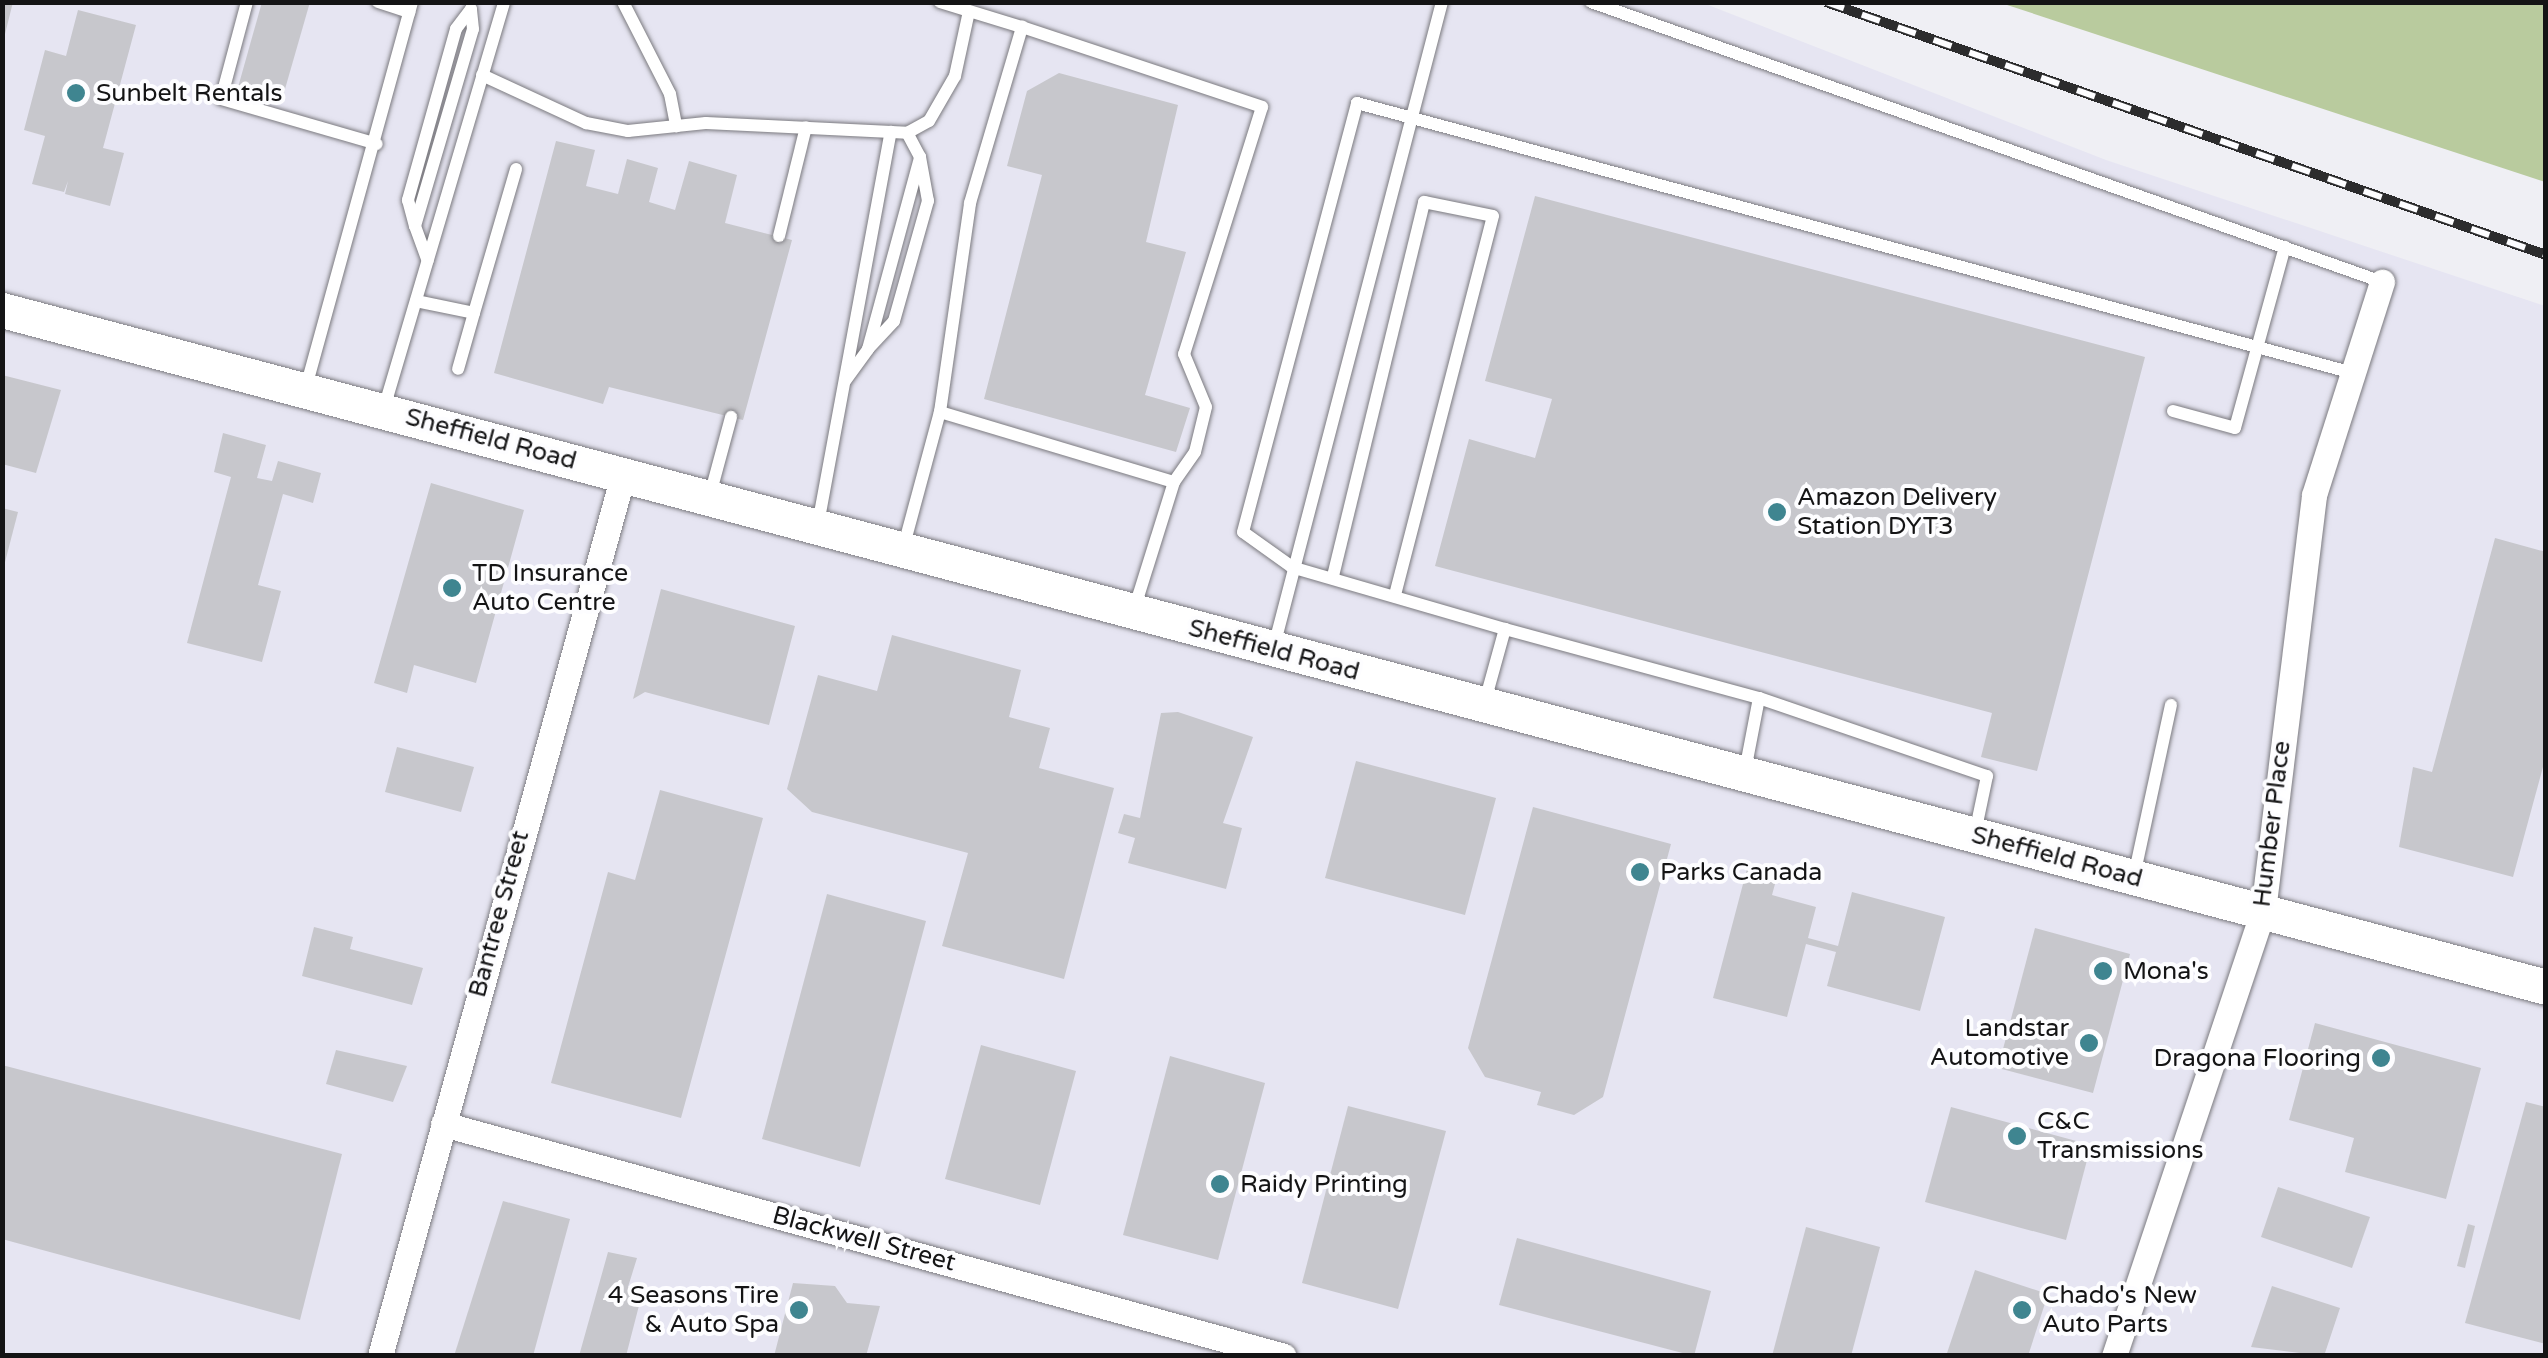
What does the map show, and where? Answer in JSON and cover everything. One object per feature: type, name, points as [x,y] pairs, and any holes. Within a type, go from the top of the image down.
[{"type":"street","name":"Humber Place","points":[[2114,1356],[2264,910],[2306,545],[2349,372],[2382,282]]},
{"type":"street","name":"Sheffield Road","points":[[2,310],[903,548],[1484,708],[2134,878],[2543,979]]},
{"type":"street","name":"Bantree Street","points":[[380,1356],[624,475]]},
{"type":"street","name":"Blackwell Street","points":[[443,1124],[1284,1356]]},
{"type":"lane","points":[[247,2],[220,99],[377,144]]},
{"type":"lane","points":[[305,389],[377,144],[410,7],[378,2]]},
{"type":"lane","points":[[383,410],[504,2]]},
{"type":"lane","points":[[623,2],[670,94],[676,126]]},
{"type":"lane","points":[[940,2],[1262,107],[1184,354],[1206,407],[1195,452],[1174,482],[1134,612]]},
{"type":"lane","points":[[1273,648],[1442,2]]},
{"type":"lane","points":[[1591,2],[2382,282]]},
{"type":"lane","points":[[428,260],[408,200],[456,29],[474,6]]},
{"type":"lane","points":[[482,75],[586,123],[907,133],[929,121],[955,76],[969,11]]},
{"type":"lane","points":[[903,548],[940,412],[970,203],[1022,28]]},
{"type":"lane","points":[[1975,836],[1987,776],[1759,698],[1292,567],[1243,532],[1357,103],[2258,342],[2349,372]]},
{"type":"lane","points":[[779,236],[806,127]]},
{"type":"lane","points":[[818,526],[891,132]]},
{"type":"lane","points":[[841,387],[894,321],[928,201],[920,157],[907,133]]},
{"type":"lane","points":[[868,349],[920,157]]},
{"type":"lane","points":[[458,369],[516,169]]},
{"type":"lane","points":[[1333,576],[1424,202],[1493,216],[1395,595]]},
{"type":"lane","points":[[2173,411],[2235,428],[2285,248]]},
{"type":"lane","points":[[416,301],[474,314]]},
{"type":"lane","points":[[940,412],[1174,482]]},
{"type":"lane","points":[[710,498],[731,417]]},
{"type":"lane","points":[[1484,708],[1505,628]]},
{"type":"lane","points":[[1744,776],[1759,698]]},
{"type":"lane","points":[[2134,878],[2171,705]]},
{"type":"shaded area","points":[[3,3],[1703,3],[2106,160],[2545,306],[2545,1355],[3,1356]]},
{"type":"green space","points":[[2001,3],[2545,3],[2545,182]]},
{"type":"building","points":[[2,2],[13,2],[4,38],[2,38]]},
{"type":"building","points":[[262,2],[310,2],[281,103],[237,91]]},
{"type":"building","name":"Sunbelt Rentals","points":[[78,10],[136,25],[103,148],[124,153],[110,206],[65,194],[68,181],[64,192],[32,184],[45,136],[24,130],[45,50],[66,56]]},
{"type":"building","points":[[1059,73],[1178,105],[1146,242],[1186,252],[1145,395],[1190,408],[1176,452],[984,399],[1042,175],[1007,166],[1027,91]]},
{"type":"building","points":[[556,141],[595,150],[586,186],[618,194],[627,159],[658,168],[649,202],[675,210],[689,161],[737,175],[725,223],[792,240],[743,420],[609,387],[603,404],[494,373]]},
{"type":"building","name":"Amazon Delivery Station DYT3","points":[[1535,196],[2145,357],[2037,771],[1981,757],[1992,713],[1435,566],[1469,439],[1535,458],[1552,399],[1485,381]]},
{"type":"building","points":[[2,375],[61,390],[36,473],[2,464]]},
{"type":"building","points":[[223,433],[266,445],[257,478],[272,481],[278,461],[321,473],[313,503],[283,494],[258,585],[281,591],[262,662],[187,643],[231,477],[214,472]]},
{"type":"building","name":"TD Insurance Auto Centre","points":[[431,483],[524,510],[476,683],[414,665],[407,693],[374,683]]},
{"type":"building","points":[[2,508],[18,512],[4,566],[2,566]]},
{"type":"building","points":[[2495,538],[2546,552],[2546,756],[2513,877],[2399,847],[2413,767],[2432,772]]},
{"type":"building","points":[[661,589],[795,626],[769,725],[645,692],[633,699]]},
{"type":"building","points":[[892,635],[1021,670],[1009,717],[1050,728],[1039,768],[1114,788],[1064,979],[942,946],[968,853],[812,812],[787,789],[818,675],[877,691]]},
{"type":"building","points":[[1178,712],[1253,737],[1223,823],[1242,828],[1226,889],[1128,863],[1135,838],[1118,833],[1124,814],[1140,818],[1161,713]]},
{"type":"building","points":[[397,747],[474,767],[461,812],[385,792]]},
{"type":"building","points":[[1356,761],[1496,798],[1465,915],[1325,878]]},
{"type":"building","points":[[660,790],[763,818],[681,1118],[551,1083],[608,872],[635,880]]},
{"type":"building","points":[[1533,807],[1671,844],[1603,1097],[1574,1115],[1537,1105],[1541,1092],[1485,1077],[1468,1048]]},
{"type":"building","points":[[1748,865],[1778,873],[1772,895],[1816,907],[1808,938],[1838,946],[1852,892],[1945,917],[1920,1011],[1827,986],[1836,952],[1806,944],[1787,1017],[1713,998]]},
{"type":"building","points":[[827,894],[926,921],[860,1167],[762,1139]]},
{"type":"building","points":[[314,927],[353,937],[350,949],[423,968],[412,1005],[302,976]]},
{"type":"building","points":[[2035,928],[2130,954],[2093,1093],[1998,1068]]},
{"type":"building","points":[[2315,1023],[2481,1068],[2446,1199],[2345,1172],[2354,1138],[2289,1120]]},
{"type":"building","points":[[981,1045],[1076,1071],[1040,1205],[945,1179]]},
{"type":"building","points":[[336,1050],[407,1066],[393,1102],[326,1084]]},
{"type":"building","points":[[1170,1056],[1265,1083],[1218,1260],[1123,1235]]},
{"type":"building","points":[[2,1065],[342,1154],[300,1320],[2,1239]]},
{"type":"building","points":[[2526,1102],[2546,1107],[2546,1344],[2465,1323]]},
{"type":"building","points":[[1348,1106],[1446,1131],[1398,1309],[1302,1283]]},
{"type":"building","points":[[1951,1107],[2091,1145],[2066,1240],[1925,1202]]},
{"type":"building","points":[[2278,1187],[2370,1217],[2352,1268],[2261,1237]]},
{"type":"building","points":[[503,1201],[570,1219],[533,1356],[454,1356]]},
{"type":"building","points":[[2468,1224],[2475,1226],[2465,1268],[2457,1266]]},
{"type":"building","points":[[1806,1227],[1880,1247],[1851,1356],[1772,1356]]},
{"type":"building","points":[[1517,1238],[1711,1291],[1694,1356],[1499,1305]]},
{"type":"building","points":[[608,1252],[637,1258],[628,1287],[643,1290],[626,1356],[579,1356]]},
{"type":"building","points":[[1975,1270],[2048,1294],[2028,1356],[1946,1356]]},
{"type":"building","points":[[793,1283],[835,1286],[847,1303],[880,1306],[866,1356],[774,1356]]},
{"type":"building","points":[[2272,1286],[2340,1308],[2324,1356],[2251,1347]]},
{"type":"railway","points":[[1826,2],[2546,255]]},
{"type":"place","name":"Sunbelt Rentals","points":[[76,93]]},
{"type":"place","name":"Amazon Delivery Station DYT3","points":[[1777,512]]},
{"type":"place","name":"TD Insurance Auto Centre","points":[[452,588]]},
{"type":"place","name":"Parks Canada","points":[[1640,872]]},
{"type":"place","name":"Mona's","points":[[2103,971]]},
{"type":"place","name":"Landstar Automotive","points":[[2089,1043]]},
{"type":"place","name":"Dragona Flooring","points":[[2381,1058]]},
{"type":"place","name":"C&C Transmissions","points":[[2017,1136]]},
{"type":"place","name":"Raidy Printing","points":[[1220,1184]]},
{"type":"place","name":"4 Seasons Tire & Auto Spa","points":[[799,1310]]},
{"type":"place","name":"Chado's New Auto Parts","points":[[2022,1310]]}]
